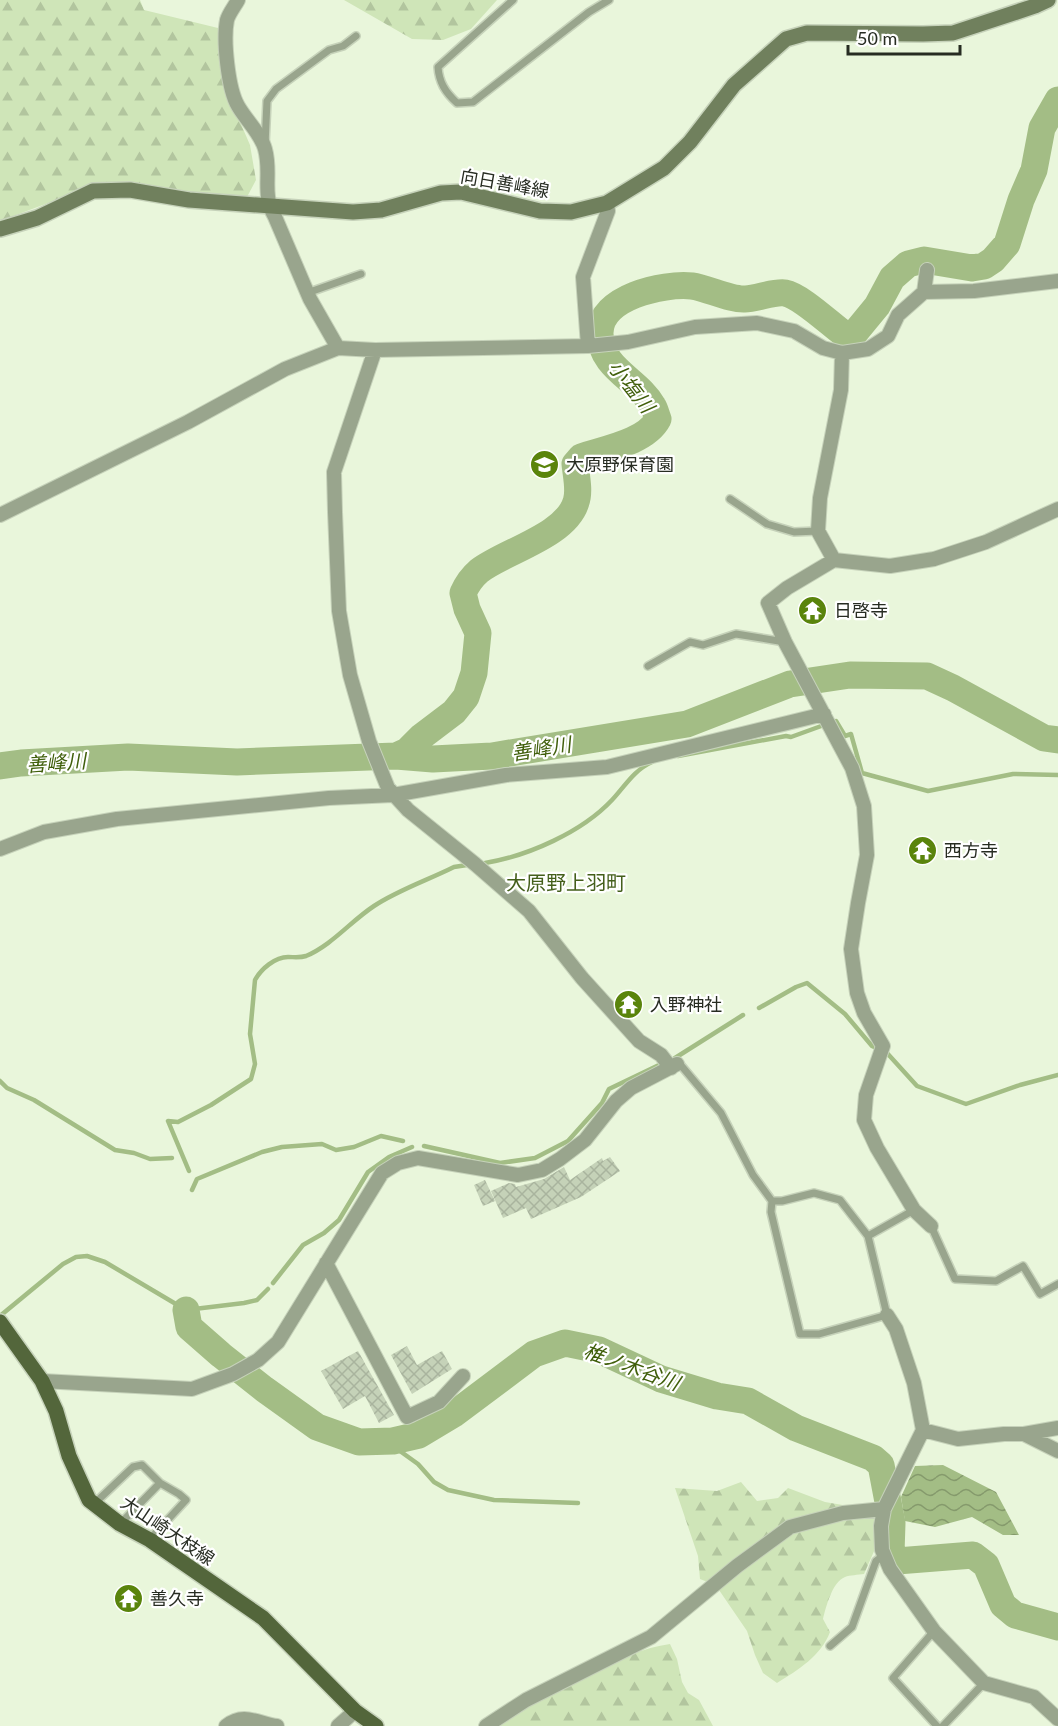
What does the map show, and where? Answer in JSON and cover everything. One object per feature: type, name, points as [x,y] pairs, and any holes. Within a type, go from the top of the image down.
[{"type":"main road","name":"向日善峰線","points":[[0,229],[37,218],[93,191],[130,190],[189,200],[353,212],[381,210],[441,193],[461,192],[540,211],[571,212],[607,202],[664,168],[690,142],[735,85],[786,39],[807,33],[953,33],[1048,0]]},
{"type":"main road","name":"大山崎大枝線","points":[[1,1324],[42,1381],[56,1411],[69,1456],[89,1500],[120,1524],[150,1540],[263,1618],[355,1711],[376,1726]]},
{"type":"street","points":[[238,0],[227,19],[226,60],[236,104],[265,148],[269,206],[276,216],[307,293],[338,348]]},
{"type":"street","points":[[591,346],[583,277],[608,211],[607,202]]},
{"type":"street","points":[[924,292],[927,270]]},
{"type":"street","points":[[0,515],[188,422],[285,369],[338,348],[375,350],[591,346],[628,342],[695,327],[757,323],[794,331],[823,348],[842,353],[868,349],[888,336],[898,315],[924,292],[974,291],[1058,281]]},
{"type":"street","points":[[42,1381],[192,1389],[233,1374],[258,1360],[278,1342],[382,1173],[398,1163],[418,1158],[518,1175],[542,1170],[585,1140],[616,1101],[631,1088],[675,1065],[639,1041],[582,978],[529,911],[408,810],[391,791],[369,741],[350,675],[339,611],[334,472],[375,350]]},
{"type":"street","points":[[834,560],[818,531],[820,498],[841,390],[842,353]]},
{"type":"street","points":[[931,1226],[914,1210],[877,1148],[864,1120],[866,1095],[880,1051],[857,993],[851,949],[867,855],[864,806],[852,768],[785,642],[768,603],[787,588],[834,560],[890,566],[934,559],[986,542],[1058,509]]},
{"type":"street","points":[[0,849],[44,832],[117,819],[329,798],[506,775],[607,766],[822,710]]},
{"type":"street","points":[[326,1263],[407,1416],[439,1402],[463,1376]]},
{"type":"street","points":[[887,1315],[896,1329],[914,1383],[923,1430],[884,1509],[881,1526],[884,1555],[890,1569],[934,1631],[984,1683],[1034,1697],[1058,1719]]},
{"type":"street","points":[[923,1430],[958,1439],[1024,1434],[1058,1428]]},
{"type":"street","points":[[1024,1434],[1058,1451]]},
{"type":"street","points":[[486,1726],[526,1700],[651,1637],[736,1566],[790,1527],[843,1513],[884,1509]]},
{"type":"street","points":[[338,1726],[355,1711]]},
{"type":"street","points":[[226,1726],[236,1718],[247,1718],[277,1726]]},
{"type":"lane","points":[[513,0],[438,67],[439,80],[448,95],[457,103],[472,102],[589,12],[609,0]]},
{"type":"lane","points":[[265,148],[267,101],[276,89],[329,50],[343,46],[356,36]]},
{"type":"lane","points":[[307,293],[361,274]]},
{"type":"lane","points":[[729,499],[767,524],[794,532],[818,531]]},
{"type":"lane","points":[[648,666],[690,642],[703,645],[736,633],[785,642]]},
{"type":"lane","points":[[675,1065],[721,1113],[753,1175],[772,1201],[771,1212],[800,1334],[819,1334],[887,1315],[868,1236],[840,1200],[814,1193],[782,1201],[772,1201]]},
{"type":"lane","points":[[868,1236],[914,1210]]},
{"type":"lane","points":[[931,1226],[955,1280],[996,1281],[1023,1266],[1040,1294],[1058,1284]]},
{"type":"lane","points":[[95,1503],[133,1467],[141,1465],[160,1483],[186,1500],[150,1540]]},
{"type":"lane","points":[[120,1524],[160,1483]]},
{"type":"lane","points":[[830,1646],[852,1627],[876,1561],[884,1555]]},
{"type":"lane","points":[[934,1631],[893,1678],[937,1726]]},
{"type":"lane","points":[[943,1726],[984,1683]]},
{"type":"green space","points":[[0,0],[140,0],[144,10],[218,28],[228,94],[250,145],[256,180],[247,197],[99,184],[0,221]]},
{"type":"green space","points":[[344,0],[497,0],[471,29],[443,40],[412,39]]},
{"type":"green space","points":[[741,1482],[757,1501],[778,1498],[788,1488],[825,1502],[878,1511],[875,1549],[864,1574],[847,1576],[840,1580],[830,1595],[823,1619],[830,1632],[826,1641],[808,1662],[777,1683],[763,1673],[747,1631],[719,1590],[700,1579],[698,1556],[675,1488],[717,1491]]},
{"type":"green space","points":[[670,1644],[677,1659],[682,1682],[688,1693],[699,1700],[713,1726],[494,1726],[603,1666],[626,1656]]},
{"type":"water","points":[[943,1465],[996,1492],[1019,1535],[1003,1535],[972,1517],[935,1527],[905,1521],[901,1497],[915,1466]]},
{"type":"building","points":[[610,1157],[620,1171],[581,1197],[531,1219],[526,1208],[503,1218],[491,1191],[509,1183],[515,1184],[516,1187],[544,1179],[564,1167],[570,1180],[602,1158],[603,1161]]},
{"type":"building","points":[[485,1180],[495,1201],[483,1206],[474,1185]]},
{"type":"building","points":[[407,1346],[417,1365],[442,1351],[452,1369],[412,1394],[391,1355]]},
{"type":"building","points":[[358,1351],[394,1415],[379,1423],[365,1396],[343,1409],[321,1371]]},
{"type":"waterway","name":"小塩川","points":[[396,756],[407,751],[421,737],[454,712],[466,697],[474,673],[478,633],[467,609],[463,593],[472,578],[490,564],[548,534],[570,514],[578,493],[575,464],[581,457],[635,439],[644,434],[658,419],[654,407],[639,388],[613,365],[602,346],[600,334],[602,321],[610,310],[635,295],[665,287],[692,286],[739,299],[785,293],[807,305],[844,334],[854,334],[877,306],[892,278],[908,264],[924,260],[972,268],[984,266],[993,260],[1007,244],[1021,200],[1034,170],[1042,128],[1058,100]]},
{"type":"waterway","name":"善峰川","points":[[0,766],[128,757],[237,762],[396,756],[433,759],[492,756],[687,724],[790,684],[850,675],[927,676],[1044,738],[1058,740]]},
{"type":"waterway","points":[[836,721],[845,736],[851,734],[862,773],[928,791],[1013,774],[1058,775]]},
{"type":"waterway","points":[[678,756],[786,736],[791,737],[824,725]]},
{"type":"waterway","points":[[485,863],[519,855],[570,832],[600,812],[635,774],[652,762]]},
{"type":"waterway","points":[[189,1171],[168,1121],[178,1122],[211,1105],[251,1079],[255,1064],[250,1034],[255,980],[261,972],[278,959],[304,957],[315,951],[374,906],[393,895],[454,867],[467,865]]},
{"type":"waterway","points":[[759,1008],[807,983],[845,1014],[872,1046],[887,1053],[917,1086],[966,1104],[1020,1085],[1058,1075]]},
{"type":"waterway","points":[[675,1058],[743,1015]]},
{"type":"waterway","points":[[424,1146],[500,1163],[535,1158],[568,1141],[602,1103],[609,1089],[659,1065]]},
{"type":"waterway","points":[[0,1081],[7,1088],[34,1100],[115,1150],[134,1153],[150,1159],[172,1158]]},
{"type":"waterway","points":[[192,1190],[197,1179],[262,1152],[282,1147],[322,1144],[336,1150],[354,1147],[381,1136],[403,1141]]},
{"type":"waterway","points":[[273,1283],[303,1245],[324,1233],[339,1220],[368,1172],[389,1157],[412,1147]]},
{"type":"waterway","points":[[0,1316],[63,1264],[76,1257],[87,1256],[105,1262],[186,1310],[257,1300],[268,1289]]},
{"type":"waterway","name":"椎ノ木谷川","points":[[186,1310],[189,1327],[264,1389],[317,1427],[359,1442],[393,1441],[419,1435],[454,1414],[534,1354],[565,1343],[599,1350],[661,1379],[717,1396],[748,1401],[796,1428],[873,1458],[881,1465],[892,1523],[891,1553],[897,1561],[973,1555],[986,1565],[1003,1605],[1015,1615],[1058,1627]]},
{"type":"waterway","points":[[386,1441],[418,1464],[434,1482],[448,1490],[494,1500],[578,1503]]},
{"type":"place","name":"大原野保育園","points":[[545,464]]},
{"type":"place","name":"日啓寺","points":[[813,610]]},
{"type":"place","name":"西方寺","points":[[923,850]]},
{"type":"place","name":"入野神社","points":[[629,1004]]},
{"type":"place","name":"善久寺","points":[[129,1598]]},
{"type":"district","name":"大原野上羽町","points":[[566,882]]}]
